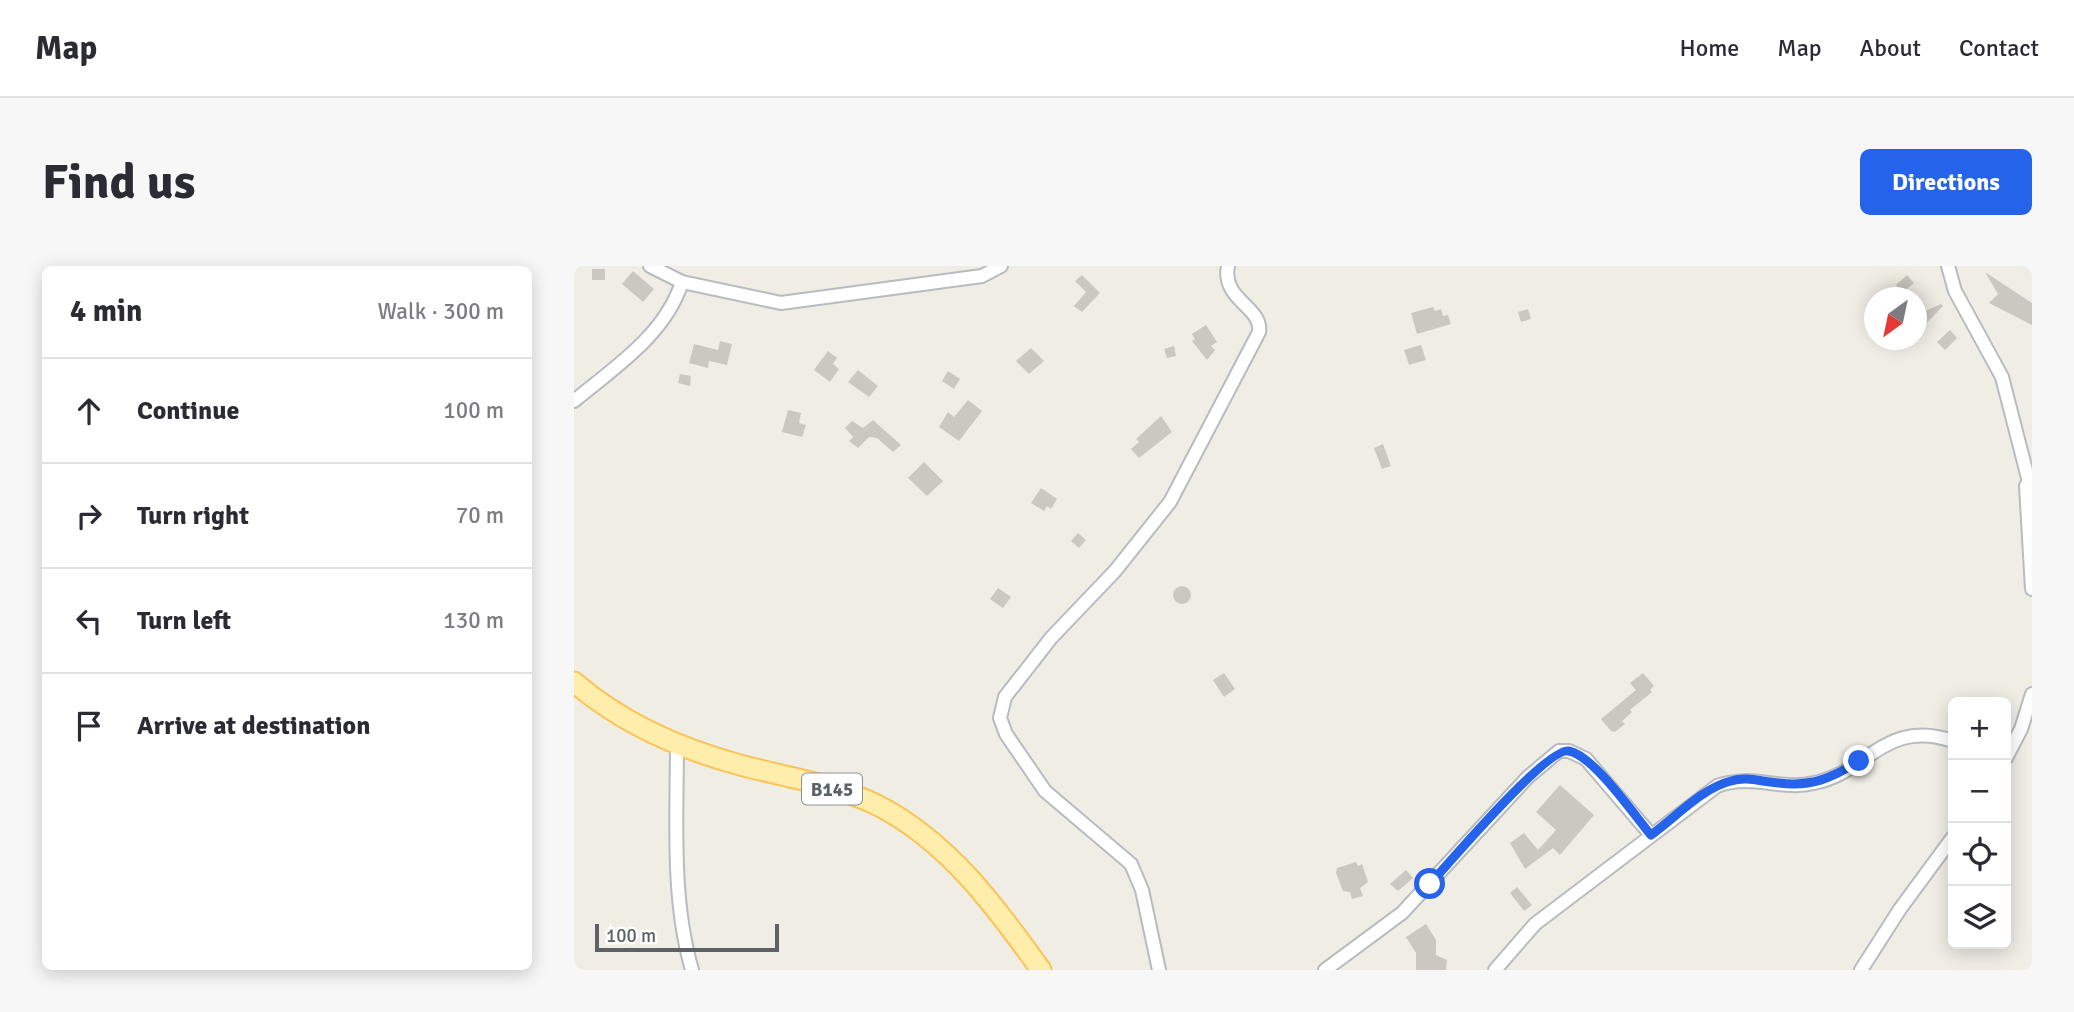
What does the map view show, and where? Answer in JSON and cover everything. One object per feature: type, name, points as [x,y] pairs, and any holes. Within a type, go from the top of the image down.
[{"type":"main road","name":"B145","points":[[574,682],[614,711],[677,743],[738,765],[840,791],[876,804],[910,824],[946,853],[986,897],[1041,970]]},
{"type":"street","points":[[650,266],[682,282],[781,303],[982,276],[1001,266]]},
{"type":"street","points":[[1159,970],[1142,890],[1131,864],[1045,791],[1006,734],[1000,718],[1005,697],[1051,638],[1115,571],[1170,502],[1259,332],[1259,322],[1230,290],[1226,275],[1228,266]]},
{"type":"street","points":[[1948,266],[1955,291],[2002,377],[2030,476],[2032,589]]},
{"type":"street","points":[[574,401],[646,341],[672,307],[682,282]]},
{"type":"street","points":[[2011,748],[2021,729],[2032,694]]},
{"type":"street","points":[[1495,970],[1535,924],[1717,786],[1732,780],[1751,779],[1810,784],[1830,779],[1886,742],[1938,736],[1948,739]]},
{"type":"street","points":[[677,743],[677,843],[682,929],[692,970]]},
{"type":"street","points":[[1325,970],[1402,913],[1528,778],[1559,751],[1569,751],[1586,759],[1651,835]]},
{"type":"street","points":[[1861,970],[1948,844]]},
{"type":"building","points":[[592,269],[605,269],[605,280],[592,280]]},
{"type":"building","points":[[633,271],[654,289],[643,302],[622,284]]},
{"type":"building","points":[[1985,272],[2032,303],[2032,325],[1989,303],[1998,294]]},
{"type":"building","points":[[1082,275],[1100,293],[1082,312],[1074,306],[1086,292],[1075,281]]},
{"type":"building","points":[[1907,275],[1914,283],[1909,287],[1896,285]]},
{"type":"building","points":[[1941,304],[1943,306],[1927,323],[1927,310]]},
{"type":"building","points":[[1433,307],[1435,311],[1441,309],[1443,316],[1448,315],[1451,324],[1417,334],[1411,313]]},
{"type":"building","points":[[1528,309],[1531,319],[1521,322],[1518,312]]},
{"type":"building","points":[[1206,325],[1217,342],[1211,346],[1215,350],[1207,360],[1192,341],[1195,339],[1192,334]]},
{"type":"building","points":[[1950,330],[1957,338],[1945,350],[1937,342]]},
{"type":"building","points":[[720,341],[732,344],[727,365],[709,361],[708,368],[689,363],[694,344],[718,350]]},
{"type":"building","points":[[1421,345],[1426,360],[1409,365],[1404,350]]},
{"type":"building","points":[[1174,346],[1176,356],[1167,358],[1164,349]]},
{"type":"building","points":[[1031,348],[1044,361],[1029,374],[1016,361]]},
{"type":"building","points":[[828,351],[837,358],[833,364],[839,369],[830,382],[814,370]]},
{"type":"building","points":[[858,370],[878,386],[869,397],[848,382]]},
{"type":"building","points":[[948,371],[960,379],[954,389],[942,381]]},
{"type":"building","points":[[680,374],[691,376],[690,386],[678,383]]},
{"type":"building","points":[[968,400],[982,411],[959,441],[939,427],[948,412],[954,417]]},
{"type":"building","points":[[788,410],[801,413],[799,423],[806,425],[802,437],[782,432]]},
{"type":"building","points":[[1161,416],[1172,432],[1139,458],[1131,449],[1139,442],[1136,439]]},
{"type":"building","points":[[873,420],[901,445],[893,452],[877,438],[869,437],[858,448],[849,441],[853,437],[845,428],[852,421],[863,428]]},
{"type":"building","points":[[1383,444],[1391,466],[1382,469],[1374,448]]},
{"type":"building","points":[[924,462],[943,481],[927,496],[908,478]]},
{"type":"building","points":[[1041,488],[1057,499],[1051,509],[1047,506],[1044,511],[1031,503]]},
{"type":"building","points":[[1078,533],[1086,540],[1079,548],[1071,541]]},
{"type":"building","points":[[1182,586],[1190,591],[1191,595],[1186,603],[1182,604],[1174,599],[1173,595],[1178,587]]},
{"type":"building","points":[[998,588],[1011,597],[1003,608],[990,599]]},
{"type":"building","points":[[1224,673],[1235,689],[1224,697],[1213,680]]},
{"type":"building","points":[[1643,673],[1654,686],[1650,690],[1652,692],[1630,710],[1632,712],[1622,721],[1625,724],[1615,732],[1611,731],[1601,719],[1636,690],[1630,683]]},
{"type":"building","points":[[1560,785],[1594,815],[1560,855],[1553,848],[1525,869],[1510,843],[1524,833],[1538,850],[1556,830],[1536,812]]},
{"type":"building","points":[[1356,862],[1358,866],[1362,864],[1368,882],[1360,888],[1363,896],[1352,899],[1350,892],[1343,891],[1336,873],[1337,868]]},
{"type":"building","points":[[1406,870],[1413,878],[1398,891],[1390,884]]},
{"type":"building","points":[[1517,887],[1532,905],[1524,911],[1510,893]]},
{"type":"building","points":[[1426,924],[1436,940],[1436,955],[1447,960],[1446,970],[1416,970],[1416,953],[1406,937]]},
{"type":"route","points":[[1430,884],[1528,778],[1559,751],[1569,751],[1586,759],[1651,835],[1717,786],[1732,780],[1810,784],[1830,779],[1859,761]]}]
